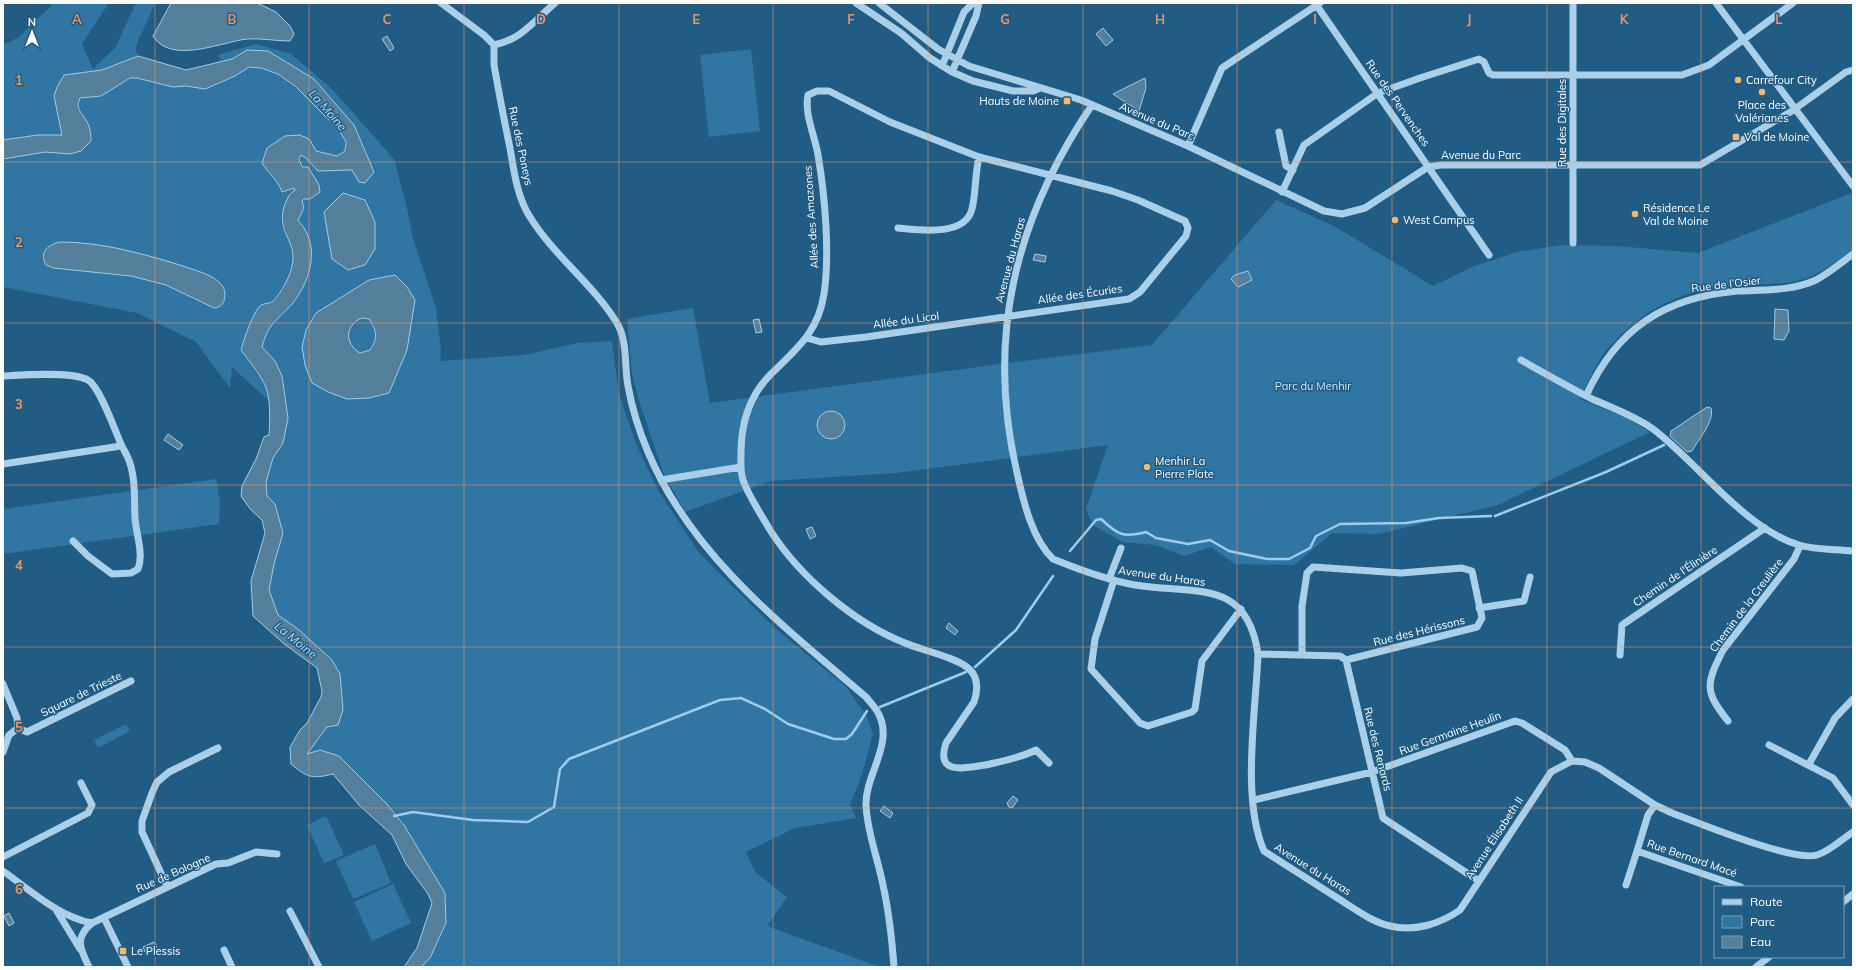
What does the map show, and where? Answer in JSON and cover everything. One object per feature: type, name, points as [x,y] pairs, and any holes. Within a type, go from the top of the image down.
[{"type":"street","points":[[441,3],[484,35],[494,45],[508,43],[527,30],[555,3]]},
{"type":"street","points":[[856,3],[901,33],[930,58],[952,72],[973,81],[1013,91],[1033,91],[1040,88]]},
{"type":"street","name":"Avenue du Parc","points":[[878,3],[947,54],[958,60],[987,72],[1092,105],[1188,146],[1324,211],[1342,214],[1355,212],[1365,208],[1428,166],[1700,165],[1795,108],[1846,72],[1853,70]]},
{"type":"street","points":[[942,66],[964,12],[973,3]]},
{"type":"street","points":[[952,72],[976,16],[979,3]]},
{"type":"street","name":"Rue des Digitales","points":[[1573,3],[1573,243]]},
{"type":"street","points":[[1716,3],[1853,186]]},
{"type":"street","points":[[1282,192],[1304,145],[1378,93],[1479,59],[1484,62],[1489,73],[1493,75],[1682,75],[1709,64],[1793,3]]},
{"type":"street","points":[[1188,146],[1222,68],[1317,4]]},
{"type":"street","name":"Rue des Pervenches","points":[[1317,4],[1489,255]]},
{"type":"street","name":"Rue des Poneys","points":[[494,45],[494,65],[518,188],[529,216],[544,237],[597,297],[618,324],[624,341],[628,385],[634,412],[647,450],[661,480],[688,524],[747,591],[866,697],[878,712],[884,729],[883,745],[868,785],[866,805],[870,834],[888,915],[894,967]]},
{"type":"street","name":"Allée des Amazones","points":[[1049,763],[1036,750],[1022,757],[967,769],[953,768],[948,764],[944,755],[946,743],[970,707],[976,695],[978,685],[973,672],[959,662],[904,643],[886,634],[853,614],[816,584],[794,560],[772,532],[743,479],[741,467],[742,428],[748,407],[757,390],[807,338],[815,326],[821,309],[826,276],[823,196],[817,152],[806,103],[808,95],[817,91],[829,91],[890,122],[979,157],[1052,176]]},
{"type":"street","name":"Avenue du Haras","points":[[1092,105],[1070,142],[1032,218],[1024,243],[1008,315],[1004,349],[1007,419],[1010,443],[1030,517],[1040,542],[1046,553],[1053,560],[1111,580],[1136,585],[1206,592],[1224,598],[1241,609],[1250,623],[1255,637],[1258,654],[1253,738],[1254,800],[1258,836],[1264,851],[1368,917],[1389,926],[1410,928],[1432,923]]},
{"type":"street","points":[[1280,132],[1286,166],[1293,170]]},
{"type":"street","points":[[898,228],[934,231],[949,229],[961,224],[972,210],[975,175],[979,157]]},
{"type":"street","name":"Allée des Écuries","points":[[1008,315],[1129,299],[1140,292],[1186,236],[1188,228],[1185,221],[1160,209],[1112,191],[1052,176]]},
{"type":"street","name":"Rue de l’Osier","points":[[1586,396],[1617,346],[1644,322],[1657,313],[1685,300],[1701,296],[1796,286],[1815,280],[1853,254]]},
{"type":"street","name":"Allée du Licol","points":[[807,338],[821,342],[940,327],[1008,315]]},
{"type":"street","points":[[1521,360],[1586,396],[1630,414],[1653,429],[1765,528],[1800,546],[1853,551]]},
{"type":"street","points":[[3,376],[53,374],[88,379],[93,384],[112,422],[121,446],[129,458],[135,493],[135,519],[140,556],[138,569],[132,573],[112,574],[88,556],[73,541]]},
{"type":"street","points":[[3,464],[121,446]]},
{"type":"street","points":[[661,480],[741,467]]},
{"type":"street","name":"Chemin de l'Élinière","points":[[1620,655],[1622,625],[1765,528]]},
{"type":"street","name":"Chemin de la Creulière","points":[[1728,721],[1716,705],[1710,691],[1709,683],[1714,667],[1722,650],[1794,559],[1800,546]]},
{"type":"street","points":[[1121,548],[1095,639],[1091,669],[1140,723],[1148,726],[1192,712],[1195,709],[1202,662],[1241,609]]},
{"type":"street","name":"Rue des Hérissons","points":[[1302,655],[1302,606],[1306,573],[1313,567],[1401,573],[1462,568],[1472,571],[1482,618],[1477,627],[1346,660]]},
{"type":"street","points":[[1479,608],[1524,601],[1530,577]]},
{"type":"street","points":[[1258,654],[1340,656],[1346,660]]},
{"type":"street","name":"Rue des Renards","points":[[1346,660],[1383,818],[1479,882]]},
{"type":"street","name":"Square de Trieste","points":[[18,728],[27,732],[131,681]]},
{"type":"street","points":[[3,684],[6,698],[17,718],[18,728],[9,735],[3,752]]},
{"type":"street","points":[[1809,764],[1835,718],[1853,699]]},
{"type":"street","name":"Rue Germaine Heulin","points":[[1254,800],[1372,772],[1515,721],[1522,723],[1565,750],[1572,761]]},
{"type":"street","points":[[1769,745],[1809,764],[1833,778],[1853,805]]},
{"type":"street","points":[[167,886],[142,832],[142,821],[152,793],[157,782],[169,772],[218,748]]},
{"type":"street","points":[[1572,761],[1585,762],[1599,768],[1655,805],[1727,833],[1780,851],[1801,855],[1817,855],[1832,847],[1853,832]]},
{"type":"street","name":"Avenue Élisabeth II","points":[[1432,923],[1449,918],[1460,910],[1551,772],[1572,761]]},
{"type":"street","points":[[3,857],[88,813],[92,804],[81,782]]},
{"type":"street","name":"Rue Bernard Macé","points":[[1655,805],[1648,815],[1637,851],[1738,886]]},
{"type":"street","points":[[1626,885],[1637,851]]},
{"type":"street","name":"Rue de Bologne","points":[[92,923],[216,864],[228,863],[256,852],[277,854]]},
{"type":"street","points":[[3,871],[54,907],[77,919],[92,923],[80,936],[80,949]]},
{"type":"street","points":[[1844,901],[1853,894]]},
{"type":"street","points":[[54,907],[65,922],[73,940],[80,949],[89,967]]},
{"type":"street","points":[[290,911],[319,967]]},
{"type":"street","points":[[104,918],[128,967]]},
{"type":"street","points":[[224,950],[232,967]]},
{"type":"street","points":[[1756,967],[1768,958]]},
{"type":"green space","points":[[54,3],[109,3],[82,44],[93,69],[115,48],[136,3],[155,3],[135,48],[138,56],[102,70],[89,72],[54,96],[62,135],[38,135],[3,140],[3,45],[19,37]]},
{"type":"green space","points":[[256,44],[291,54],[331,88],[394,159],[413,238],[436,308],[441,351],[440,361],[524,355],[578,343],[612,341],[619,395],[637,446],[659,492],[700,554],[775,628],[846,687],[866,715],[873,734],[863,771],[850,805],[856,818],[795,828],[746,852],[755,872],[787,897],[767,926],[880,967],[421,967],[430,958],[446,923],[445,893],[399,816],[352,768],[339,756],[314,752],[307,755],[327,727],[338,725],[343,710],[340,674],[332,660],[298,629],[278,615],[269,590],[274,564],[283,533],[275,504],[267,496],[266,482],[273,458],[283,443],[288,418],[282,376],[262,347],[265,333],[288,307],[311,267],[310,242],[298,220],[304,208],[302,201],[304,199],[310,199],[320,192],[316,183],[302,166],[301,155],[306,158],[318,171],[352,170],[354,125],[314,79],[268,51],[247,50],[232,59],[221,62],[218,55]],"holes":[[[369,280],[389,393],[316,313]]]},
{"type":"green space","points":[[751,49],[760,131],[709,137],[700,55]]},
{"type":"green space","points":[[249,67],[278,75],[294,86],[326,116],[342,135],[345,142],[345,151],[337,156],[316,151],[310,140],[300,135],[267,148],[262,163],[278,184],[282,192],[294,188],[295,190],[283,211],[281,218],[283,230],[292,245],[294,255],[293,263],[291,271],[283,287],[273,300],[268,303],[253,368],[263,382],[268,400],[232,367],[230,388],[196,342],[137,313],[3,287],[3,159],[45,152],[70,154],[86,120],[78,107],[80,98],[101,96],[130,78],[137,78],[173,87],[186,86],[205,89],[235,76]],"holes":[[[95,245],[154,257],[214,308],[166,285],[131,276],[53,268]]]},
{"type":"green space","name":"Parc du Menhir","points":[[1852,193],[1853,249],[1833,264],[1802,280],[1718,287],[1685,295],[1670,301],[1642,317],[1605,352],[1580,398],[1627,418],[1650,432],[1498,505],[1379,534],[1332,533],[1294,565],[1235,564],[1211,547],[1184,556],[1155,545],[1123,542],[1093,525],[1086,509],[1108,445],[896,473],[771,481],[685,512],[663,472],[638,398],[632,375],[627,319],[693,308],[710,403],[1152,345],[1276,200],[1334,226],[1433,286],[1472,267],[1517,252],[1562,245],[1617,246],[1698,253]]},
{"type":"green space","points":[[362,318],[369,319],[376,334],[370,350],[360,353],[353,348],[348,340],[351,327],[355,322]]},
{"type":"green space","points":[[216,479],[220,503],[219,524],[3,554],[3,509]]},
{"type":"green space","points":[[126,724],[130,731],[98,748],[94,740]]},
{"type":"green space","points":[[326,816],[344,855],[324,863],[307,825]]},
{"type":"green space","points":[[375,844],[391,883],[353,899],[336,861]]},
{"type":"green space","points":[[393,884],[411,923],[372,941],[354,902]]},
{"type":"water","points":[[171,3],[257,3],[276,12],[290,26],[294,34],[290,41],[247,39],[197,50],[172,49],[161,45],[153,36]]},
{"type":"water","points":[[1103,28],[1113,40],[1106,46],[1096,34]]},
{"type":"water","points":[[387,36],[394,48],[390,51],[382,39]]},
{"type":"water","name":"La Moine","points":[[247,50],[268,51],[314,79],[354,125],[374,172],[365,183],[359,182],[352,170],[318,171],[306,158],[301,155],[299,159],[302,167],[308,167],[319,185],[320,192],[310,199],[304,199],[302,201],[304,208],[298,220],[305,230],[311,244],[311,262],[303,288],[293,303],[270,327],[262,347],[275,361],[282,376],[288,418],[283,443],[273,458],[266,482],[267,496],[275,504],[283,533],[274,564],[269,590],[278,615],[298,629],[332,660],[340,674],[343,710],[338,725],[327,727],[307,754],[320,750],[339,756],[388,805],[404,825],[445,893],[446,923],[430,958],[421,967],[404,967],[417,948],[432,903],[428,894],[406,864],[392,835],[359,805],[333,774],[320,777],[310,776],[306,775],[291,764],[290,747],[300,730],[307,723],[321,697],[322,691],[317,668],[283,643],[253,616],[251,581],[265,533],[262,520],[251,510],[241,496],[242,486],[256,459],[264,437],[269,435],[270,415],[268,394],[264,383],[241,350],[249,326],[258,308],[261,305],[273,301],[285,285],[291,270],[293,257],[282,216],[287,199],[295,190],[294,188],[282,192],[278,184],[262,163],[267,148],[285,136],[300,135],[310,140],[316,151],[337,156],[345,151],[346,142],[339,130],[295,86],[278,74],[261,68],[249,67],[235,76],[205,89],[186,86],[173,87],[137,78],[130,78],[101,96],[80,98],[78,107],[88,125],[91,141],[81,151],[70,154],[45,152],[3,159],[3,140],[38,135],[62,135],[54,96],[64,75],[102,70],[138,56],[186,70],[232,59]]},
{"type":"water","points":[[1145,78],[1146,88],[1139,111],[1113,94]]},
{"type":"water","points":[[343,193],[365,200],[375,222],[375,249],[365,265],[348,270],[332,259],[324,212]]},
{"type":"water","points":[[59,242],[107,246],[199,271],[212,277],[223,286],[225,296],[224,301],[220,306],[214,308],[166,285],[131,276],[53,268],[46,265],[43,256],[45,250],[51,245]]},
{"type":"water","points":[[1035,254],[1046,256],[1045,262],[1033,260]]},
{"type":"water","points":[[1248,271],[1252,280],[1238,287],[1231,279],[1235,275]]},
{"type":"water","points":[[395,275],[407,287],[415,300],[407,350],[389,393],[369,398],[347,399],[328,392],[312,383],[305,365],[302,347],[306,330],[316,313],[369,280]],"holes":[[[362,318],[369,319],[376,334],[374,342],[370,350],[360,353],[351,344],[349,339],[350,330],[356,321]]]},
{"type":"water","points":[[1775,309],[1788,310],[1789,331],[1784,340],[1774,339]]},
{"type":"water","points":[[759,319],[762,332],[756,333],[753,320]]},
{"type":"water","points":[[1707,407],[1711,408],[1711,419],[1692,451],[1687,452],[1670,436],[1671,431]]},
{"type":"water","points":[[831,411],[841,415],[845,425],[841,435],[831,439],[821,435],[817,425],[821,415]]},
{"type":"water","points":[[168,434],[183,445],[179,450],[164,440]]},
{"type":"water","points":[[812,527],[816,536],[810,539],[806,529]]},
{"type":"water","points":[[949,623],[958,631],[955,635],[946,628]]},
{"type":"water","points":[[1013,796],[1018,800],[1012,808],[1009,807],[1007,803]]},
{"type":"water","points":[[884,806],[893,813],[890,818],[880,811]]},
{"type":"water","points":[[9,913],[14,923],[9,926],[4,916]]},
{"type":"water","points":[[154,942],[157,947],[145,952],[143,947]]},
{"type":"waterway","points":[[1495,516],[1606,472],[1664,445]]},
{"type":"waterway","points":[[1070,551],[1096,520],[1101,519],[1112,529],[1121,534],[1132,535],[1146,532],[1156,538],[1188,544],[1210,540],[1229,551],[1267,559],[1289,559],[1310,548],[1316,536],[1340,524],[1406,523],[1439,518],[1491,516]]},
{"type":"waterway","points":[[975,667],[1016,630],[1053,576]]},
{"type":"waterway","points":[[880,707],[966,672]]},
{"type":"waterway","points":[[394,816],[413,812],[473,820],[528,822],[554,807],[560,769],[569,759],[720,700],[741,698],[765,709],[788,724],[834,739],[846,739],[852,734],[867,711]]},
{"type":"place","name":"Carrefour City","points":[[1738,80]]},
{"type":"place","name":"Place des Valérianes","points":[[1762,92]]},
{"type":"place","name":"Hauts de Moine","points":[[1067,101]]},
{"type":"place","name":"Val de Moine","points":[[1736,137]]},
{"type":"place","name":"Résidence Le Val de Moine","points":[[1635,214]]},
{"type":"place","name":"West Campus","points":[[1395,220]]},
{"type":"place","name":"Menhir La Pierre Plate","points":[[1147,467]]},
{"type":"place","name":"Le Plessis","points":[[123,951]]}]
